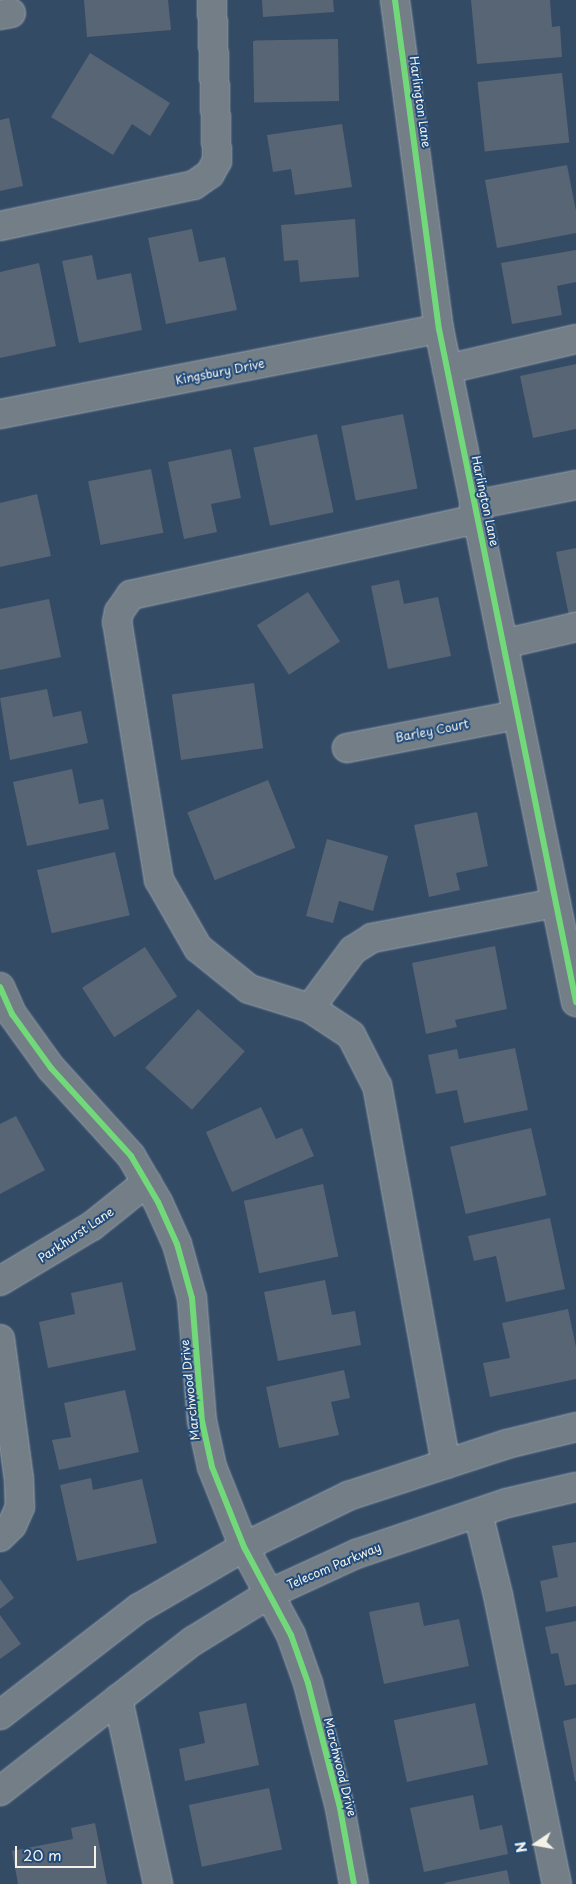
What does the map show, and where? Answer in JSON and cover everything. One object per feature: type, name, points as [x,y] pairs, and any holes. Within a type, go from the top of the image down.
[{"type":"street","points":[[0,226],[194,185],[210,174],[217,161],[212,0]]},
{"type":"street","name":"Harlington Lane","points":[[395,0],[439,329],[576,1002]]},
{"type":"street","name":"Kingsbury Drive","points":[[0,414],[439,329]]},
{"type":"street","points":[[447,369],[576,339]]},
{"type":"street","points":[[446,1464],[377,1086],[351,1035],[310,1008],[249,990],[198,948],[159,880],[116,622],[119,612],[131,595],[475,512],[576,485]]},
{"type":"street","points":[[503,644],[576,628]]},
{"type":"street","name":"Barley Court","points":[[347,748],[517,714]]},
{"type":"street","points":[[310,1008],[352,950],[372,938],[556,903]]},
{"type":"street","name":"Marchwood Drive","points":[[0,987],[10,1031],[50,1068],[131,1156],[147,1182],[177,1244],[192,1298],[202,1422],[212,1467],[244,1547],[290,1635],[308,1684],[340,1808],[354,1884]]},
{"type":"street","name":"Parkhurst Lane","points":[[0,1281],[92,1226],[147,1182]]},
{"type":"street","points":[[0,1339],[19,1480],[20,1507],[12,1525],[0,1537]]},
{"type":"street","points":[[0,1715],[139,1608],[244,1547],[348,1496],[507,1444],[576,1427]]},
{"type":"street","name":"Telecom Parkway","points":[[0,1791],[193,1641],[269,1594],[356,1554],[507,1502],[576,1487]]},
{"type":"street","points":[[478,1513],[498,1595],[557,1884]]},
{"type":"street","points":[[118,1699],[158,1884]]},
{"type":"building","points":[[84,0],[168,0],[171,30],[87,37]]},
{"type":"building","points":[[262,0],[333,0],[334,12],[263,17]]},
{"type":"building","points":[[471,0],[550,0],[552,27],[560,26],[562,57],[477,64]]},
{"type":"building","points":[[338,39],[339,101],[254,102],[253,40]]},
{"type":"building","points":[[90,53],[170,103],[150,136],[132,124],[113,155],[51,117]]},
{"type":"building","points":[[562,73],[569,143],[485,152],[477,82]]},
{"type":"building","points":[[9,118],[23,186],[0,191],[0,120]]},
{"type":"building","points":[[342,124],[352,187],[295,195],[291,169],[273,172],[267,135]]},
{"type":"building","points":[[567,165],[576,211],[576,233],[497,248],[485,180]]},
{"type":"building","points":[[355,219],[359,277],[300,282],[298,260],[284,261],[281,225]]},
{"type":"building","points":[[192,229],[199,262],[225,257],[237,310],[166,324],[148,238]]},
{"type":"building","points":[[576,250],[576,282],[557,286],[562,315],[512,324],[501,263]]},
{"type":"building","points":[[92,255],[97,280],[131,273],[142,330],[79,343],[62,261]]},
{"type":"building","points":[[39,263],[56,346],[0,358],[0,272]]},
{"type":"building","points":[[576,364],[576,429],[533,438],[520,376]]},
{"type":"building","points":[[403,414],[418,489],[356,501],[341,426]]},
{"type":"building","points":[[317,434],[334,512],[270,526],[253,448]]},
{"type":"building","points":[[231,449],[241,498],[211,504],[217,532],[184,539],[168,462]]},
{"type":"building","points":[[151,469],[163,533],[101,545],[88,481]]},
{"type":"building","points":[[37,494],[51,556],[0,567],[0,503]]},
{"type":"building","points":[[576,548],[576,614],[569,616],[556,552]]},
{"type":"building","points":[[399,580],[404,604],[438,597],[451,656],[388,669],[371,586]]},
{"type":"building","points":[[308,592],[340,641],[289,675],[257,625]]},
{"type":"building","points":[[49,599],[61,657],[0,670],[0,609]]},
{"type":"building","points":[[254,683],[263,748],[181,760],[172,695]]},
{"type":"building","points":[[47,689],[53,717],[81,711],[88,743],[10,760],[0,698]]},
{"type":"building","points":[[72,769],[79,804],[103,799],[109,829],[27,846],[13,782]]},
{"type":"building","points":[[268,780],[295,848],[215,880],[187,813]]},
{"type":"building","points":[[477,812],[488,866],[456,873],[460,890],[429,897],[414,825]]},
{"type":"building","points":[[327,839],[388,856],[373,911],[339,901],[333,923],[306,916]]},
{"type":"building","points":[[115,852],[130,915],[52,933],[37,870]]},
{"type":"building","points":[[495,946],[507,1009],[455,1020],[457,1027],[426,1034],[412,963]]},
{"type":"building","points":[[145,947],[177,996],[114,1037],[82,988]]},
{"type":"building","points":[[198,1009],[245,1051],[192,1110],[145,1068]]},
{"type":"building","points":[[515,1048],[528,1110],[464,1123],[457,1090],[436,1094],[428,1055],[457,1049],[459,1059]]},
{"type":"building","points":[[261,1107],[276,1139],[302,1128],[314,1156],[232,1192],[206,1132]]},
{"type":"building","points":[[16,1116],[45,1170],[0,1194],[0,1124]]},
{"type":"building","points":[[531,1128],[547,1195],[466,1214],[450,1147]]},
{"type":"building","points":[[323,1184],[338,1256],[259,1273],[244,1201]]},
{"type":"building","points":[[550,1218],[565,1289],[506,1302],[496,1256],[474,1261],[468,1236]]},
{"type":"building","points":[[325,1280],[332,1315],[355,1311],[361,1345],[278,1361],[264,1292]]},
{"type":"building","points":[[122,1282],[136,1350],[48,1368],[39,1322],[75,1314],[71,1293]]},
{"type":"building","points":[[568,1309],[576,1347],[576,1379],[490,1397],[483,1363],[510,1358],[502,1323]]},
{"type":"building","points":[[344,1370],[350,1398],[331,1402],[339,1435],[279,1448],[266,1387]]},
{"type":"building","points":[[125,1390],[139,1452],[59,1470],[52,1440],[71,1437],[64,1403]]},
{"type":"building","points":[[91,1478],[93,1490],[142,1479],[157,1543],[77,1561],[60,1485]]},
{"type":"building","points":[[576,1542],[576,1606],[546,1612],[540,1581],[558,1577],[552,1546]]},
{"type":"building","points":[[0,1579],[14,1598],[0,1609]]},
{"type":"building","points":[[419,1602],[424,1626],[459,1619],[469,1666],[384,1684],[369,1612]]},
{"type":"building","points":[[0,1615],[21,1644],[0,1659]]},
{"type":"building","points":[[576,1621],[576,1684],[565,1686],[558,1653],[551,1654],[545,1627]]},
{"type":"building","points":[[246,1703],[259,1765],[185,1781],[179,1749],[205,1743],[199,1712]]},
{"type":"building","points":[[475,1703],[488,1765],[407,1782],[394,1720]]},
{"type":"building","points":[[576,1718],[576,1781],[575,1781],[563,1721]]},
{"type":"building","points":[[269,1788],[282,1850],[202,1867],[189,1805]]},
{"type":"building","points":[[473,1795],[480,1830],[502,1825],[508,1854],[424,1872],[410,1808]]},
{"type":"building","points":[[95,1823],[107,1884],[18,1884],[12,1851],[73,1839],[71,1828]]},
{"type":"building","points":[[507,1870],[510,1884],[444,1883]]},
{"type":"cycle path","points":[[395,0],[439,329],[576,1002]]},
{"type":"cycle path","points":[[0,987],[12,1014],[51,1068],[131,1156],[158,1202],[177,1244],[192,1298],[202,1421],[212,1467],[244,1547],[291,1635],[308,1683],[340,1808],[354,1884]]}]
